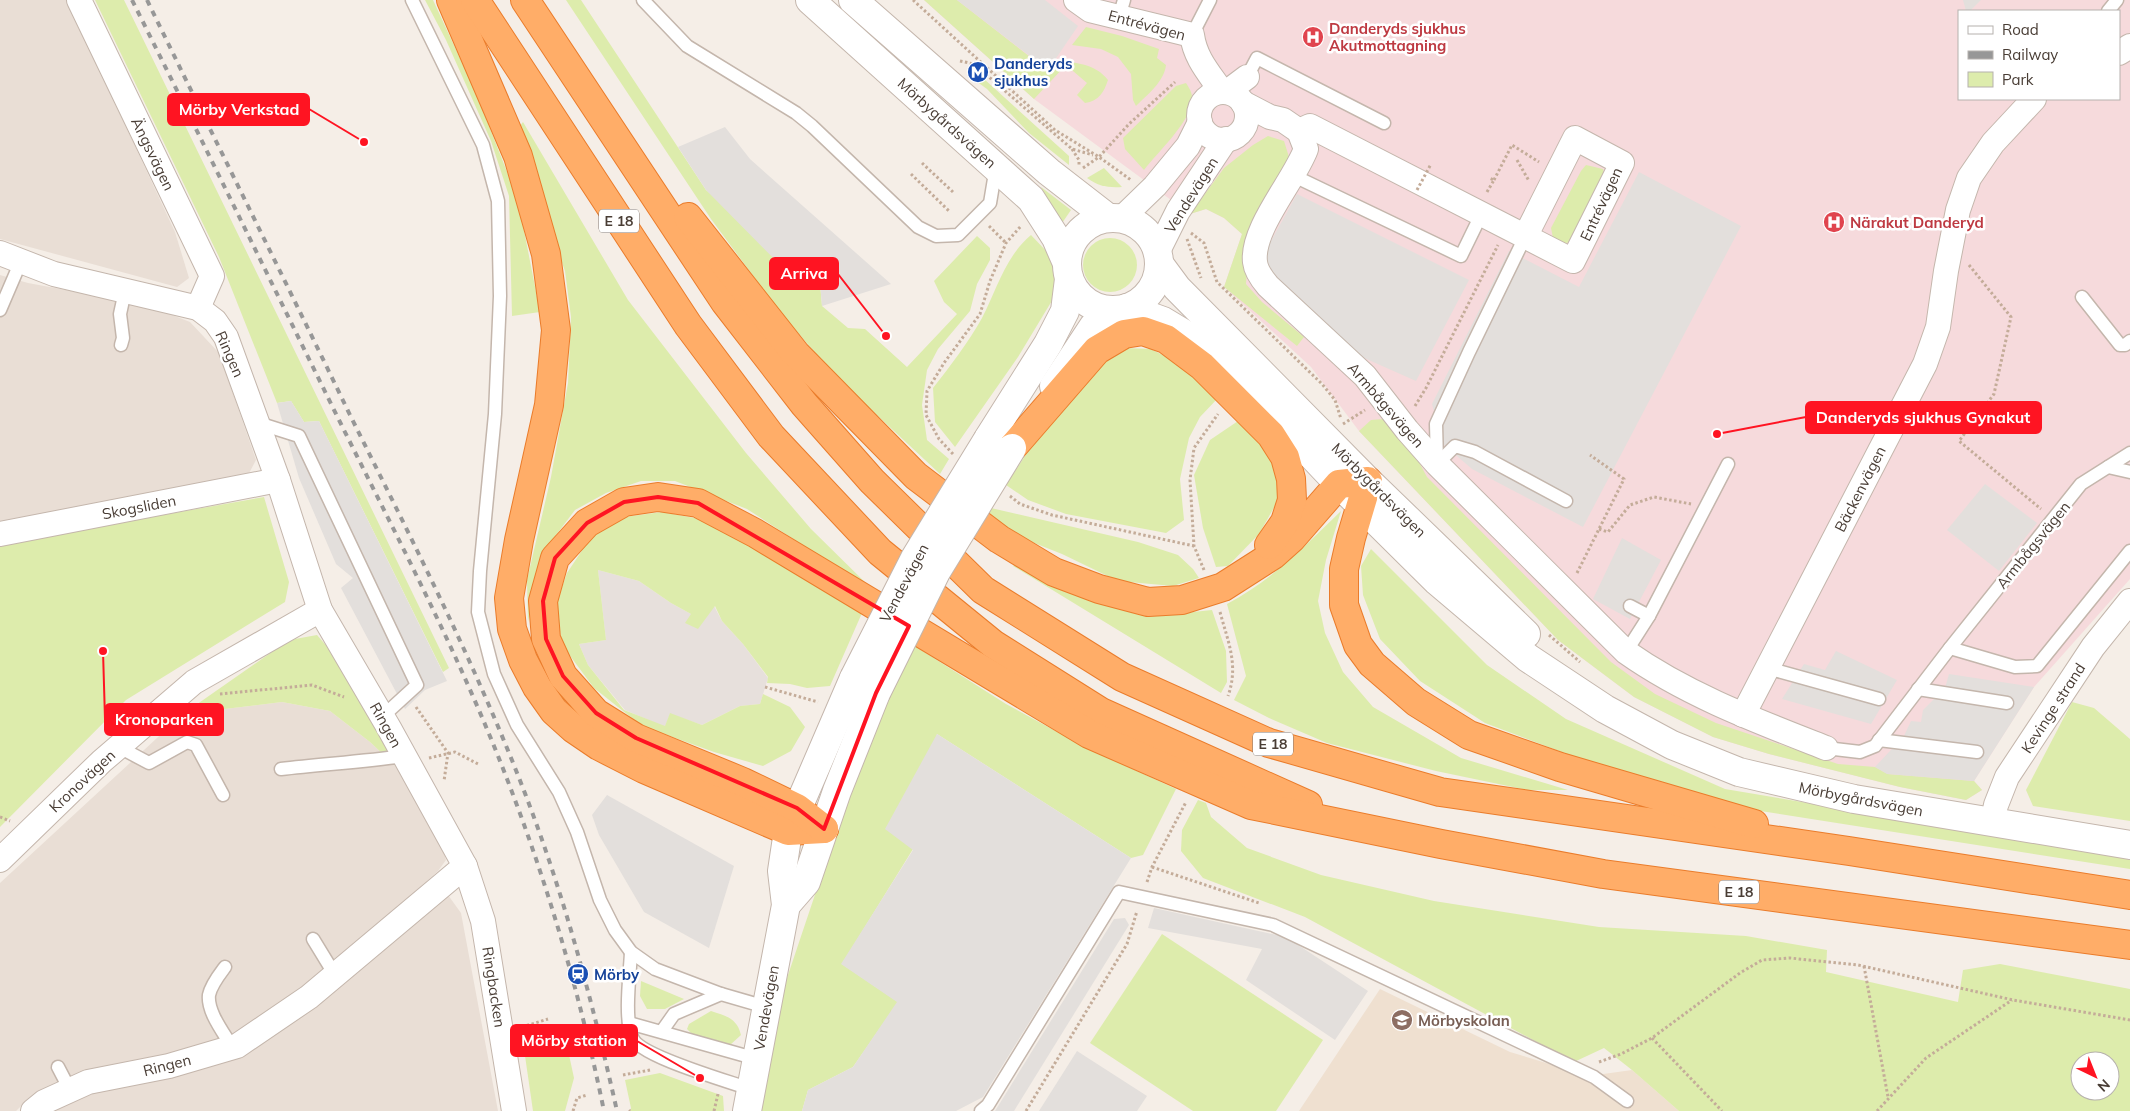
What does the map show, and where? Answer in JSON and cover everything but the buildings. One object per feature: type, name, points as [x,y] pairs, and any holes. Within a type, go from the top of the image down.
[{"type":"highway","points":[[451,0],[518,156],[546,254],[556,330],[550,405],[519,540],[509,598],[512,629],[522,660],[537,687],[554,711],[574,729],[599,746],[644,769],[824,829]]},
{"type":"highway","name":"E 18","points":[[475,0],[688,325],[771,436],[880,552],[993,644],[1101,712],[1350,824],[1441,844],[1603,874],[2130,945]]},
{"type":"highway","name":"E 18","points":[[525,0],[725,302],[804,404],[872,482],[983,590],[1122,677],[1269,743],[1440,792],[1850,851],[2130,895]]},
{"type":"highway","points":[[646,183],[688,217],[796,354],[916,476],[999,539],[1054,572],[1099,589],[1148,602],[1182,600],[1223,586],[1273,556],[1292,538],[1339,484]]},
{"type":"highway","points":[[1000,444],[1097,350],[1124,334],[1143,331],[1166,339],[1202,366],[1251,414],[1271,435],[1285,457],[1291,479],[1292,500],[1286,522],[1250,570]]},
{"type":"highway","points":[[1364,493],[1344,569],[1344,605],[1358,644],[1372,664],[1416,702],[1470,735],[1560,767],[1850,851]]},
{"type":"highway","points":[[793,819],[743,782],[636,738],[596,713],[563,676],[546,639],[543,601],[555,558],[587,523],[624,502],[658,497],[698,503],[755,533],[1089,734],[1251,805],[1350,824]]},
{"type":"street","name":"Ängsvägen","points":[[79,0],[212,276],[198,308]]},
{"type":"street","name":"Mörbygårdsvägen","points":[[810,0],[1031,200],[1056,238],[1068,270]]},
{"type":"street","name":"Mörbygårdsvägen","points":[[853,0],[1049,172],[1114,218]]},
{"type":"street","name":"Entrévägen","points":[[1076,0],[1090,10],[1121,9],[1192,35],[1194,49],[1223,102],[1205,132],[1211,137],[1234,135]]},
{"type":"street","points":[[1223,102],[1248,77]]},
{"type":"street","name":"Bäckenvägen","points":[[1742,715],[1925,364],[1938,327],[1954,264],[1958,210],[1970,178],[1993,143],[2033,100]]},
{"type":"street","name":"Vendevägen","points":[[1114,218],[1155,186],[1223,102]]},
{"type":"street","points":[[1223,102],[1283,120],[1300,131]]},
{"type":"street","points":[[1223,102],[1247,118],[1234,135]]},
{"type":"street","points":[[1234,135],[1270,117]]},
{"type":"street","name":"Entrévägen","points":[[1300,131],[1310,126],[1481,215],[1574,261],[1622,162],[1575,138],[1516,232]]},
{"type":"street","name":"Armbågsvägen","points":[[1300,131],[1306,149],[1294,176],[1264,224],[1255,250],[1255,264],[1268,286],[1365,376],[1403,425],[1437,464],[1626,652],[1655,672],[1742,715],[1826,748]]},
{"type":"street","name":"Vendevägen","points":[[1159,258],[1178,211],[1234,135]]},
{"type":"street","points":[[1114,218],[1136,223],[1150,235],[1159,258],[1153,287],[1141,300],[1120,309],[1096,307],[1080,296],[1068,270],[1073,239],[1091,222],[1114,218]]},
{"type":"street","name":"Ringen","points":[[10,257],[54,274],[198,308],[215,321],[226,337],[258,424],[320,610],[382,717],[413,758],[465,866],[309,997],[238,1040],[169,1066],[88,1082],[44,1102],[33,1111]]},
{"type":"street","name":"Mörbygårdsvägen","points":[[1159,258],[1177,288],[1364,493],[1437,581],[1528,658],[1605,709],[1672,745],[1739,772],[1854,799],[2130,845]]},
{"type":"street","name":"Vendevägen","points":[[786,905],[806,882],[837,791],[876,693],[1065,311],[1068,270]]},
{"type":"street","name":"Vendevägen","points":[[749,1100],[786,905],[782,871],[793,819],[854,678],[915,558],[1000,444],[1093,327],[1120,309]]},
{"type":"street","name":"Mörbygårdsvägen","points":[[1120,309],[1163,320],[1193,339],[1264,405],[1339,484],[1364,493]]},
{"type":"street","name":"Skogsliden","points":[[0,534],[278,480]]},
{"type":"street","name":"Kevinge strand","points":[[1992,823],[2007,777],[2093,647],[2130,601]]},
{"type":"street","name":"Kronovägen","points":[[0,860],[119,747],[194,682],[320,610]]},
{"type":"street","name":"Ringbacken","points":[[465,866],[483,921],[514,1111]]},
{"type":"lane","points":[[412,0],[483,145],[498,201],[500,296],[495,414],[480,571],[478,612],[494,674],[517,725],[559,792],[577,832],[600,900],[615,930],[631,952],[655,969],[721,994],[766,1007]]},
{"type":"lane","points":[[644,0],[687,46],[796,113],[918,227],[936,236],[958,235],[990,203],[996,167]]},
{"type":"lane","points":[[1192,35],[1210,0]]},
{"type":"lane","points":[[2109,10],[2117,0]]},
{"type":"lane","points":[[1248,77],[1257,58],[1384,123]]},
{"type":"lane","points":[[1294,176],[1461,256],[1481,215]]},
{"type":"lane","points":[[1437,464],[1436,424],[1469,352],[1516,232]]},
{"type":"lane","points":[[0,310],[10,257]]},
{"type":"lane","points":[[121,345],[123,338],[120,314],[125,291]]},
{"type":"lane","points":[[2082,297],[2120,344],[2125,345],[2130,341]]},
{"type":"lane","points":[[258,424],[299,436],[417,685],[382,717]]},
{"type":"lane","points":[[1437,464],[1455,446],[1475,452],[1566,501]]},
{"type":"lane","name":"Armbågsvägen","points":[[1879,740],[2081,484],[2130,453]]},
{"type":"lane","points":[[1626,652],[1649,616],[1728,464]]},
{"type":"lane","points":[[2108,468],[2130,472]]},
{"type":"lane","points":[[1950,648],[2015,668],[2037,666],[2130,551]]},
{"type":"lane","points":[[1630,606],[1649,616]]},
{"type":"lane","points":[[1767,668],[1879,700]]},
{"type":"lane","points":[[1918,689],[2006,704]]},
{"type":"lane","points":[[1826,748],[1860,752],[1875,746],[1879,740],[1977,752]]},
{"type":"lane","points":[[119,747],[149,763],[187,742],[196,745],[223,795]]},
{"type":"lane","points":[[281,768],[413,758]]},
{"type":"lane","points":[[981,1111],[988,1105],[1119,892],[1273,925],[1594,1077],[1627,1101]]},
{"type":"lane","points":[[313,939],[335,975]]},
{"type":"lane","points":[[631,952],[628,1023],[632,1038],[639,1047],[749,1100]]},
{"type":"lane","points":[[225,967],[215,981],[209,996],[212,1011],[238,1040]]},
{"type":"lane","points":[[662,1031],[674,1014],[721,994]]},
{"type":"lane","points":[[628,1023],[756,1058]]},
{"type":"lane","points":[[58,1068],[70,1090]]},
{"type":"path","points":[[913,0],[1055,130],[1099,157],[1131,180]]},
{"type":"path","points":[[952,59],[974,64],[1072,149],[1079,160],[1078,171],[1099,157],[1129,124],[1175,82]]},
{"type":"path","points":[[1494,180],[1512,145]]},
{"type":"path","points":[[1072,149],[1099,157]]},
{"type":"path","points":[[1517,160],[1530,182],[1526,189]]},
{"type":"path","points":[[922,163],[953,192]]},
{"type":"path","points":[[1417,190],[1432,164]]},
{"type":"path","points":[[911,174],[949,211]]},
{"type":"path","points":[[987,224],[1006,243]]},
{"type":"path","points":[[1190,232],[1204,243],[1217,282],[1322,384],[1335,400],[1342,424],[1368,409]]},
{"type":"path","points":[[1403,425],[1516,232]]},
{"type":"path","points":[[1954,264],[2011,317],[1994,394],[1959,441],[2053,520]]},
{"type":"path","points":[[1206,575],[1194,546],[1190,480],[1194,448],[1218,412]]},
{"type":"path","points":[[1567,594],[1624,479],[1590,455]]},
{"type":"path","points":[[1599,529],[1608,532],[1630,505],[1654,497],[1705,508]]},
{"type":"path","points":[[1219,609],[1234,664],[1233,682],[1228,696]]},
{"type":"path","points":[[219,694],[312,685],[350,699]]},
{"type":"path","points":[[765,687],[840,709]]},
{"type":"path","points":[[407,694],[448,753],[444,782]]},
{"type":"path","points":[[413,758],[455,752],[478,764]]},
{"type":"path","points":[[1026,1111],[1128,944],[1141,897],[1152,867],[1189,795]]},
{"type":"path","points":[[1152,867],[1261,904]]},
{"type":"path","points":[[1594,1063],[1621,1054],[1652,1038],[1740,972],[1762,960],[1790,958],[1864,966],[2013,1000],[2130,1020]]},
{"type":"path","points":[[1864,966],[1888,1098]]},
{"type":"path","points":[[1877,1111],[1926,1058],[2013,1000]]},
{"type":"path","points":[[518,1028],[548,1019]]},
{"type":"path","points":[[1652,1038],[1722,1111]]},
{"type":"path","points":[[573,1111],[577,1098],[586,1095]]},
{"type":"highlighted area","points":[[658,497],[698,503],[909,626],[876,693],[824,829],[797,808],[636,738],[596,713],[563,676],[546,639],[543,601],[555,558],[587,523],[624,502]]},
{"type":"shaded area","points":[[0,0],[67,0],[175,232],[189,278],[177,287],[0,239]]},
{"type":"shaded area","name":"Danderyds sjukhus","points":[[924,0],[2130,0],[2130,579],[2034,687],[1974,781],[1982,790],[1966,800],[1900,787],[1769,754],[1713,737],[1634,697],[1558,640],[1359,431],[1311,367],[1224,287],[1242,234],[1224,218],[1206,209],[1190,214],[1034,99]]},
{"type":"shaded area","points":[[957,0],[1045,0],[1078,26],[1048,70]]},
{"type":"shaded area","points":[[1963,0],[1981,0],[1971,10],[1966,10]]},
{"type":"shaded area","points":[[725,127],[750,159],[891,284],[822,306],[820,283],[808,272],[792,277],[706,190],[678,147]]},
{"type":"shaded area","points":[[1639,172],[1741,226],[1583,527],[1472,469],[1443,444],[1432,404],[1509,251],[1579,287]]},
{"type":"shaded area","points":[[1297,194],[1469,280],[1416,381],[1353,353],[1278,283],[1268,268],[1266,250]]},
{"type":"shaded area","points":[[0,275],[28,283],[147,305],[190,322],[219,353],[256,460],[247,477],[0,521]]},
{"type":"shaded area","points":[[291,401],[304,422],[319,421],[447,681],[425,690],[405,709],[341,588],[353,578],[336,564],[299,478],[277,403]]},
{"type":"shaded area","points":[[1985,484],[2037,523],[1999,571],[1947,530]]},
{"type":"shaded area","points":[[1622,538],[1661,560],[1630,619],[1593,599]]},
{"type":"shaded area","points":[[598,570],[639,581],[691,614],[698,628],[714,606],[722,621],[743,644],[768,678],[760,704],[740,706],[702,725],[670,714],[665,727],[625,710],[588,665],[579,644],[606,640]]},
{"type":"shaded area","points":[[1836,651],[1897,680],[1871,724],[1782,699],[1804,664],[1825,670]]},
{"type":"shaded area","points":[[1949,674],[2034,687],[1974,781],[1887,774],[1875,767],[1904,736],[1911,721],[1921,722],[1923,710],[1945,688]]},
{"type":"shaded area","points":[[282,702],[330,711],[370,742],[403,773],[442,845],[446,860],[438,871],[305,991],[249,1031],[209,1047],[84,1074],[23,1104],[16,1111],[0,1111],[0,883],[183,714]]},
{"type":"shaded area","points":[[937,734],[1131,858],[983,1097],[956,1111],[802,1111],[808,1090],[853,1067],[897,1002],[841,964],[913,850],[885,829]]},
{"type":"shaded area","points":[[607,795],[734,866],[709,948],[644,912],[599,835],[592,815]]},
{"type":"shaded area","points":[[448,895],[461,913],[498,1111],[51,1111],[81,1092],[124,1082],[192,1072],[253,1050]]},
{"type":"shaded area","points":[[1154,908],[1286,937],[1368,991],[1335,1040],[1246,980],[1262,949],[1148,928]]},
{"type":"shaded area","points":[[1125,918],[1129,925],[1014,1111],[995,1111],[1114,919]]},
{"type":"shaded area","name":"Mörbyskolan","points":[[1380,989],[1510,1052],[1589,1076],[1632,1070],[1679,1111],[1299,1111]]},
{"type":"shaded area","points":[[1077,1051],[1147,1096],[1137,1111],[1039,1111]]},
{"type":"green space","points":[[95,0],[124,0],[449,668],[443,672],[319,421],[304,422],[291,401],[277,403],[219,257]]},
{"type":"green space","points":[[425,0],[433,0],[476,93],[518,200],[540,312],[512,316],[509,196],[491,141],[446,40]]},
{"type":"green space","points":[[566,0],[581,0],[706,190],[820,283],[822,306],[848,328],[865,329],[907,367],[957,314],[944,302],[934,281],[977,236],[990,248],[990,260],[977,284],[970,311],[938,349],[927,370],[922,405],[927,440],[949,459],[940,474],[833,374],[777,308],[711,219]]},
{"type":"green space","points":[[924,0],[957,0],[1047,70],[1056,60],[1091,67],[1103,74],[1108,80],[1105,88],[1097,98],[1085,103],[1077,95],[1087,83],[1066,65],[1034,99]]},
{"type":"green space","points":[[1086,27],[1122,36],[1159,49],[1157,58],[1166,65],[1165,71],[1154,88],[1136,106],[1133,100],[1131,74],[1118,57],[1101,49],[1072,45]]},
{"type":"green space","points":[[983,78],[1069,156],[1069,165],[1029,133],[987,89],[976,81]]},
{"type":"green space","points":[[1186,83],[1192,96],[1190,110],[1179,128],[1144,170],[1125,149],[1123,138],[1176,86]]},
{"type":"green space","points":[[523,122],[628,300],[746,453],[811,529],[875,592],[747,509],[675,481],[641,481],[606,493],[575,510],[553,539],[536,580],[528,622],[527,580],[551,477],[568,383],[571,317],[565,271],[548,224],[519,127]]},
{"type":"green space","points":[[1268,136],[1284,141],[1289,157],[1250,228],[1246,284],[1262,302],[1304,337],[1297,346],[1224,287],[1242,234],[1224,218],[1206,209],[1190,214],[1224,168],[1253,145]]},
{"type":"green space","points":[[1586,165],[1603,169],[1605,177],[1574,240],[1564,244],[1553,238],[1551,228]]},
{"type":"green space","points":[[1104,168],[1122,187],[1103,186],[1087,178]]},
{"type":"green space","points":[[1041,187],[1071,210],[1060,226]]},
{"type":"green space","points":[[1031,235],[1049,254],[1055,272],[1053,299],[1018,357],[955,447],[935,422],[933,388],[977,327],[1014,253]]},
{"type":"green space","points":[[1105,238],[1115,238],[1129,246],[1135,255],[1137,265],[1135,275],[1129,284],[1115,292],[1105,292],[1095,287],[1088,280],[1083,270],[1083,260],[1088,250],[1095,243]]},
{"type":"green space","points":[[1125,348],[1151,349],[1172,360],[1218,398],[1200,417],[1189,438],[1180,479],[1184,520],[1166,533],[1066,514],[1028,500],[1006,485],[1034,442],[1094,370]]},
{"type":"green space","points":[[1395,418],[1427,477],[1611,662],[1655,694],[1716,723],[1838,764],[1875,767],[1888,774],[1974,781],[1982,790],[1966,800],[1900,787],[1769,754],[1713,737],[1634,697],[1558,640],[1359,431],[1371,420]]},
{"type":"green space","points":[[1241,419],[1255,434],[1277,471],[1280,497],[1259,534],[1228,566],[1216,567],[1203,528],[1194,475],[1210,440]]},
{"type":"green space","points":[[264,497],[289,582],[285,602],[126,700],[0,827],[0,544]]},
{"type":"green space","points":[[991,508],[1138,542],[1178,555],[1193,569],[1199,578],[1173,586],[1118,581],[1062,554],[1014,535],[983,516]]},
{"type":"green space","points":[[1341,511],[1326,560],[1318,601],[1325,633],[1343,672],[1373,707],[1461,758],[1568,790],[1527,790],[1436,771],[1327,743],[1269,718],[1234,700],[1246,676],[1227,604],[1273,574]]},
{"type":"green space","points":[[662,512],[716,522],[862,613],[830,686],[807,688],[790,684],[767,683],[768,677],[743,644],[722,621],[715,606],[698,629],[685,623],[691,614],[639,581],[598,570],[606,640],[579,644],[588,665],[624,710],[665,726],[670,713],[702,725],[740,706],[760,704],[763,694],[790,707],[805,727],[791,751],[763,766],[714,752],[642,726],[594,688],[562,645],[556,604],[567,573],[591,537],[624,517]]},
{"type":"green space","points":[[1371,549],[1487,665],[1566,719],[1725,789],[2130,857],[2130,869],[1722,805],[1580,759],[1485,723],[1420,681],[1380,639],[1363,595],[1361,566]]},
{"type":"green space","points":[[1016,563],[1053,585],[1101,604],[1155,616],[1212,610],[1226,651],[1227,682],[1221,693],[1013,566]]},
{"type":"green space","points":[[317,635],[338,659],[403,773],[370,742],[330,711],[282,702],[183,714],[279,647],[295,639]]},
{"type":"green space","points":[[910,643],[1006,704],[1085,747],[1176,789],[1143,855],[1131,858],[937,734],[913,849],[842,964],[898,1002],[853,1067],[808,1090],[802,1111],[761,1111],[786,981],[878,707]]},
{"type":"green space","points":[[2072,702],[2094,708],[2130,739],[2130,821],[2033,806],[2026,790]]},
{"type":"green space","points":[[1198,800],[1206,803],[1211,817],[1247,848],[1321,875],[1434,901],[1599,927],[1746,936],[1827,950],[1826,972],[1958,1002],[1963,970],[2000,964],[2130,989],[2130,1111],[1679,1111],[1604,1048],[1574,1062],[1305,917],[1203,878],[1181,851],[1182,830]]},
{"type":"green space","points":[[1162,934],[1323,1040],[1276,1111],[1193,1111],[1090,1043]]},
{"type":"green space","points":[[641,981],[684,999],[665,1009],[647,1009],[640,996]]},
{"type":"green space","points":[[711,1011],[730,1018],[737,1025],[741,1035],[730,1045],[692,1034],[687,1029],[689,1024]]},
{"type":"green space","points":[[550,1026],[563,1027],[574,1078],[565,1111],[533,1111],[522,1035]]},
{"type":"green space","points":[[660,1073],[723,1096],[724,1111],[630,1111],[625,1080]]},
{"type":"railway","points":[[132,0],[422,586],[480,713],[515,799],[559,931],[572,975],[604,1111]]},
{"type":"railway","points":[[147,0],[420,556],[465,651],[507,747],[540,834],[566,912],[588,991],[617,1111]]},
{"type":"place","name":"Danderyds sjukhus Akutmottagning","points":[[1313,37]]},
{"type":"place","name":"Danderyds sjukhus","points":[[978,72]]},
{"type":"place","name":"Mörby Verkstad","points":[[364,142]]},
{"type":"place","name":"Närakut Danderyd","points":[[1834,222]]},
{"type":"place","name":"Arriva","points":[[886,336]]},
{"type":"place","name":"Danderyds sjukhus Gynakut","points":[[1717,434]]},
{"type":"place","name":"Kronoparken","points":[[103,651]]},
{"type":"place","name":"Mörby","points":[[578,974]]},
{"type":"place","name":"Mörbyskolan","points":[[1402,1020]]},
{"type":"place","name":"Mörby station","points":[[700,1078]]}]
